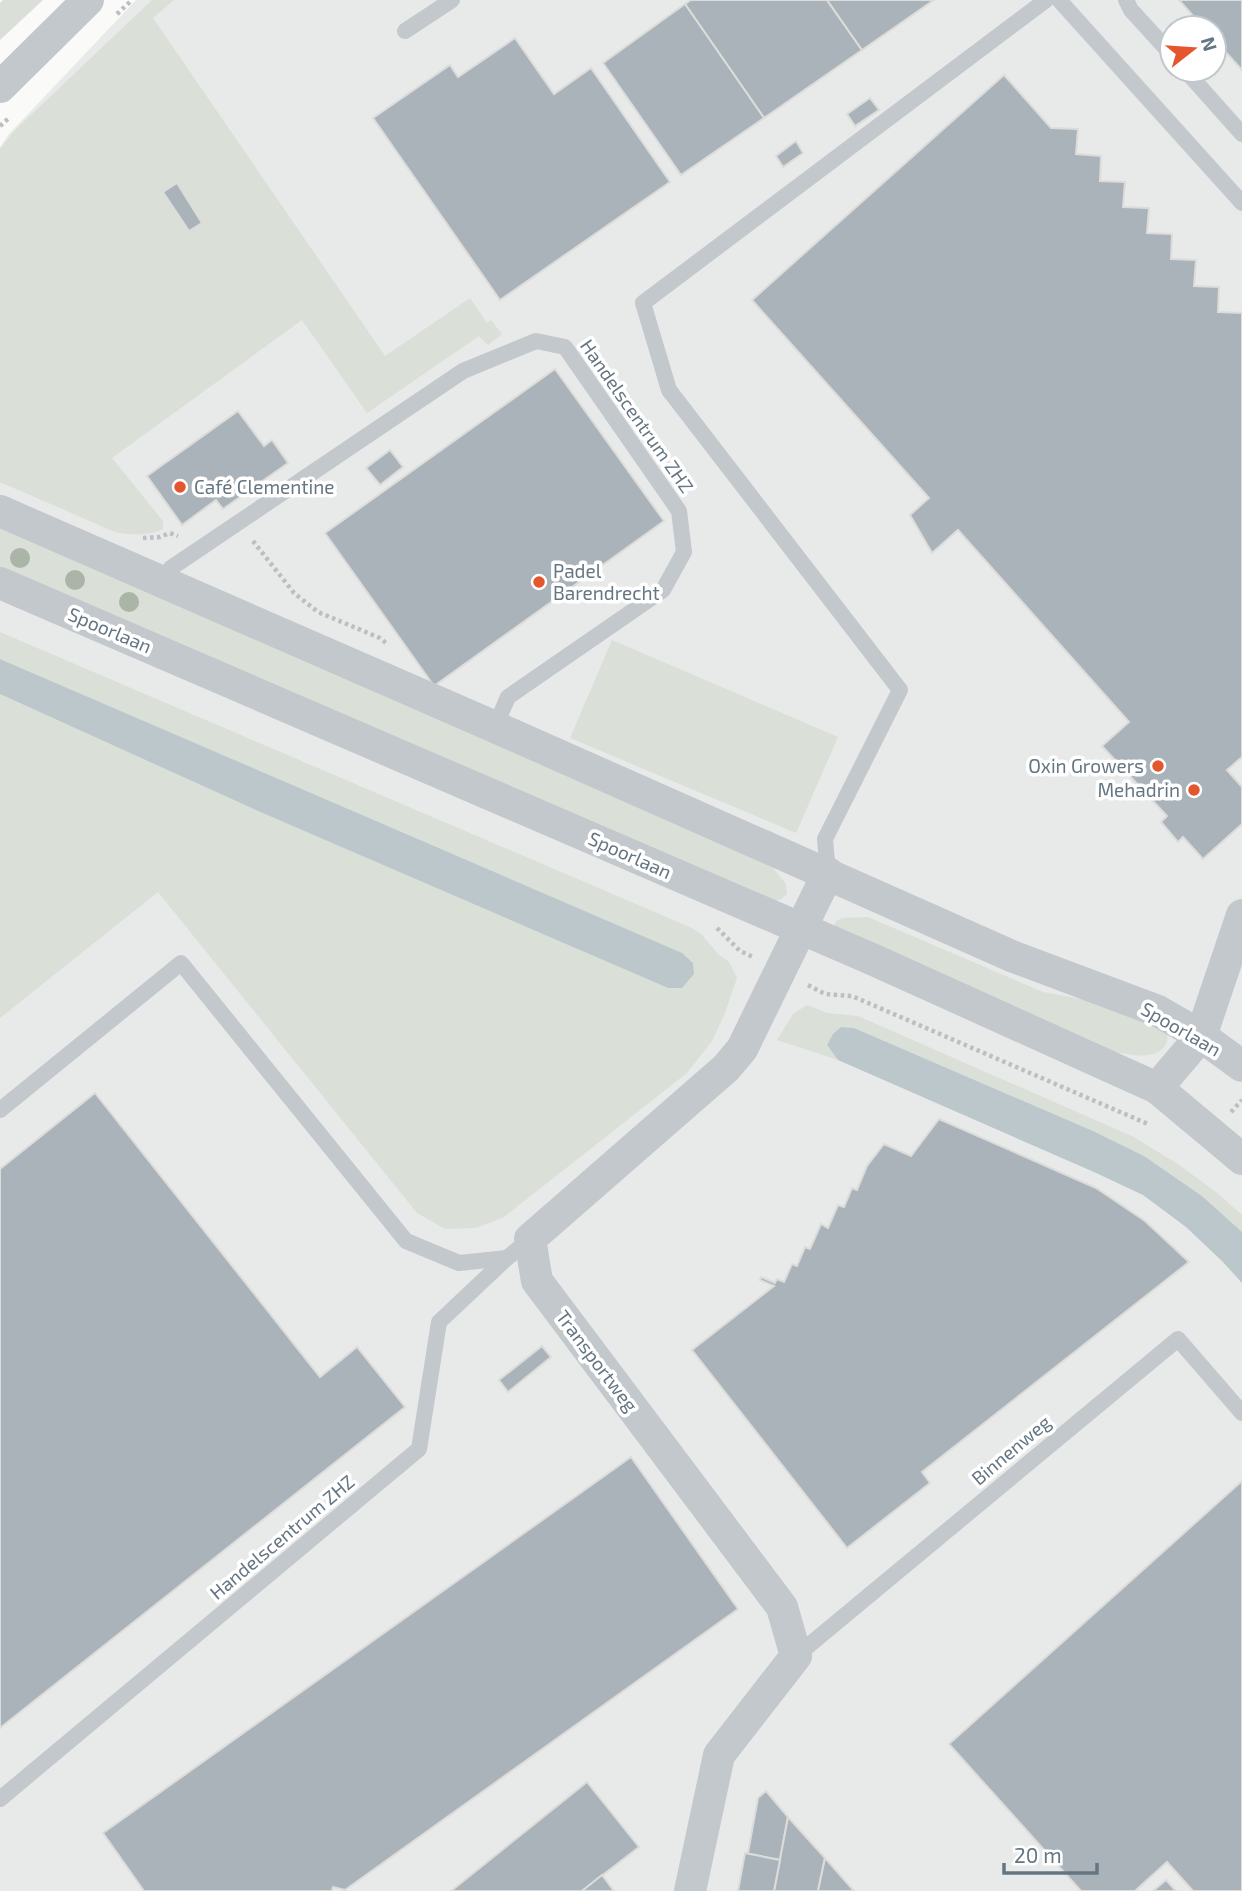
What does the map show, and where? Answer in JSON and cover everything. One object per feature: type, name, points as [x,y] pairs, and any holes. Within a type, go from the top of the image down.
[{"type":"street","points":[[0,87],[88,0]]},
{"type":"street","name":"Spoorlaan","points":[[0,511],[1014,957],[1157,1011],[1201,1035],[1242,1066]]},
{"type":"street","name":"Spoorlaan","points":[[0,583],[874,960],[1157,1088],[1242,1159]]},
{"type":"street","points":[[519,1249],[726,1068],[742,1049],[828,873]]},
{"type":"street","points":[[1157,1088],[1201,1035],[1242,915]]},
{"type":"street","name":"Transportweg","points":[[519,1249],[537,1281],[782,1607],[796,1656]]},
{"type":"street","points":[[690,1891],[719,1755],[796,1656]]},
{"type":"lane","points":[[405,31],[452,0]]},
{"type":"lane","points":[[828,873],[825,839],[900,690],[669,390],[643,303],[1046,0]]},
{"type":"lane","points":[[1059,0],[1242,203]]},
{"type":"lane","points":[[1126,0],[1131,10],[1158,40]]},
{"type":"lane","points":[[1197,84],[1242,134]]},
{"type":"lane","name":"Handelscentrum ZHZ","points":[[160,582],[171,568],[463,371],[536,341],[565,347],[679,512],[684,552],[663,590],[508,696],[495,727]]},
{"type":"lane","points":[[0,1110],[181,963],[406,1241],[460,1263],[519,1249]]},
{"type":"lane","name":"Handelscentrum ZHZ","points":[[0,1799],[419,1449],[439,1322],[519,1249]]},
{"type":"lane","name":"Binnenweg","points":[[796,1656],[1178,1339],[1242,1413]]},
{"type":"path","points":[[240,523],[294,593],[318,612],[380,638],[390,646]]},
{"type":"shaded area","points":[[3,0],[43,0],[0,40],[0,3]]},
{"type":"shaded area","points":[[136,0],[1242,0],[1242,1891],[0,1891],[0,147],[9,134]]},
{"type":"shaded area","points":[[152,0],[174,0],[153,18],[385,356],[470,298],[487,323],[491,320],[502,334],[488,345],[479,336],[367,413],[302,320],[112,458],[163,521],[163,529],[146,534],[133,534],[115,532],[0,482],[0,149],[14,131]]},
{"type":"shaded area","points":[[0,523],[772,867],[786,884],[787,894],[780,900],[769,902],[0,570]]},
{"type":"shaded area","points":[[0,632],[692,928],[729,962],[737,978],[712,1041],[687,1073],[504,1217],[476,1228],[445,1229],[417,1213],[158,892],[0,1018],[0,694],[258,811],[668,988],[682,988],[694,974],[681,953],[0,659]]},
{"type":"shaded area","points":[[612,640],[838,737],[796,833],[570,738]]},
{"type":"shaded area","points":[[0,659],[682,953],[693,963],[694,974],[682,988],[668,988],[258,811],[0,694]]},
{"type":"shaded area","points":[[868,917],[1043,992],[1124,1007],[1168,1033],[1167,1043],[1162,1050],[1149,1055],[1112,1051],[834,927],[836,921],[842,918]]},
{"type":"shaded area","points":[[807,1005],[827,1013],[858,1016],[1134,1137],[1216,1192],[1242,1215],[1242,1232],[1202,1196],[1144,1156],[1093,1131],[854,1028],[841,1027],[827,1045],[838,1060],[777,1040],[793,1014]]},
{"type":"shaded area","points":[[841,1027],[854,1028],[1093,1131],[1144,1156],[1202,1196],[1242,1232],[1242,1283],[1186,1227],[1143,1195],[838,1060],[827,1045]]},
{"type":"building","points":[[691,0],[827,0],[862,50],[764,118],[685,4]]},
{"type":"building","points":[[827,0],[934,0],[862,50]]},
{"type":"building","points":[[1179,0],[1242,0],[1242,70],[1228,54],[1228,14],[1192,14]]},
{"type":"building","points":[[685,4],[764,118],[681,175],[603,63]]},
{"type":"building","points":[[515,38],[554,94],[591,68],[670,182],[500,300],[373,118],[450,65],[458,77]]},
{"type":"building","points":[[1004,75],[1051,128],[1078,129],[1076,154],[1101,156],[1100,181],[1125,182],[1123,207],[1149,208],[1147,233],[1172,234],[1171,259],[1196,260],[1194,286],[1219,287],[1218,312],[1242,313],[1242,757],[1227,770],[1242,787],[1242,824],[1203,859],[1183,837],[1178,842],[1161,822],[1167,816],[1102,746],[1129,722],[958,530],[932,553],[910,515],[929,498],[752,300]]},
{"type":"building","points":[[870,98],[879,110],[855,126],[847,114]]},
{"type":"building","points":[[796,141],[803,153],[783,167],[776,156]]},
{"type":"building","points":[[177,183],[202,223],[189,231],[163,192]]},
{"type":"building","points":[[555,369],[664,521],[434,686],[325,533]]},
{"type":"building","points":[[238,411],[264,446],[272,440],[288,463],[223,509],[216,500],[182,525],[147,476]]},
{"type":"building","points":[[390,450],[403,467],[380,485],[366,468]]},
{"type":"building","points":[[95,1093],[320,1377],[357,1347],[405,1407],[0,1728],[0,1169]]},
{"type":"building","points":[[939,1119],[1096,1188],[1145,1221],[1189,1262],[922,1472],[930,1483],[847,1548],[692,1350],[774,1286],[760,1280],[761,1277],[775,1283],[777,1279],[784,1282],[792,1264],[797,1266],[805,1247],[810,1249],[821,1224],[828,1228],[838,1205],[844,1207],[852,1188],[857,1190],[867,1166],[884,1144],[911,1156]]},
{"type":"building","points":[[542,1346],[551,1357],[508,1392],[499,1380]]},
{"type":"building","points":[[631,1457],[738,1609],[345,1890],[333,1887],[332,1891],[144,1891],[103,1833]]},
{"type":"building","points":[[1242,1481],[1242,1891],[1193,1891],[1167,1862],[1135,1891],[1081,1891],[949,1744]]},
{"type":"building","points":[[587,1782],[639,1847],[582,1891],[451,1891]]},
{"type":"building","points":[[766,1791],[788,1817],[780,1860],[745,1853],[748,1853],[758,1798]]},
{"type":"building","points":[[788,1817],[825,1858],[818,1891],[774,1891]]},
{"type":"building","points":[[745,1853],[780,1860],[774,1891],[738,1891]]},
{"type":"building","points":[[825,1858],[854,1891],[818,1891]]},
{"type":"building","points":[[602,1875],[614,1891],[582,1891]]},
{"type":"building","points":[[1166,1880],[1176,1891],[1153,1891]]},
{"type":"place","name":"Café Clementine","points":[[180,487]]},
{"type":"place","name":"Padel Barendrecht","points":[[539,582]]},
{"type":"place","name":"Oxin Growers","points":[[1158,766]]},
{"type":"place","name":"Mehadrin","points":[[1194,790]]}]
